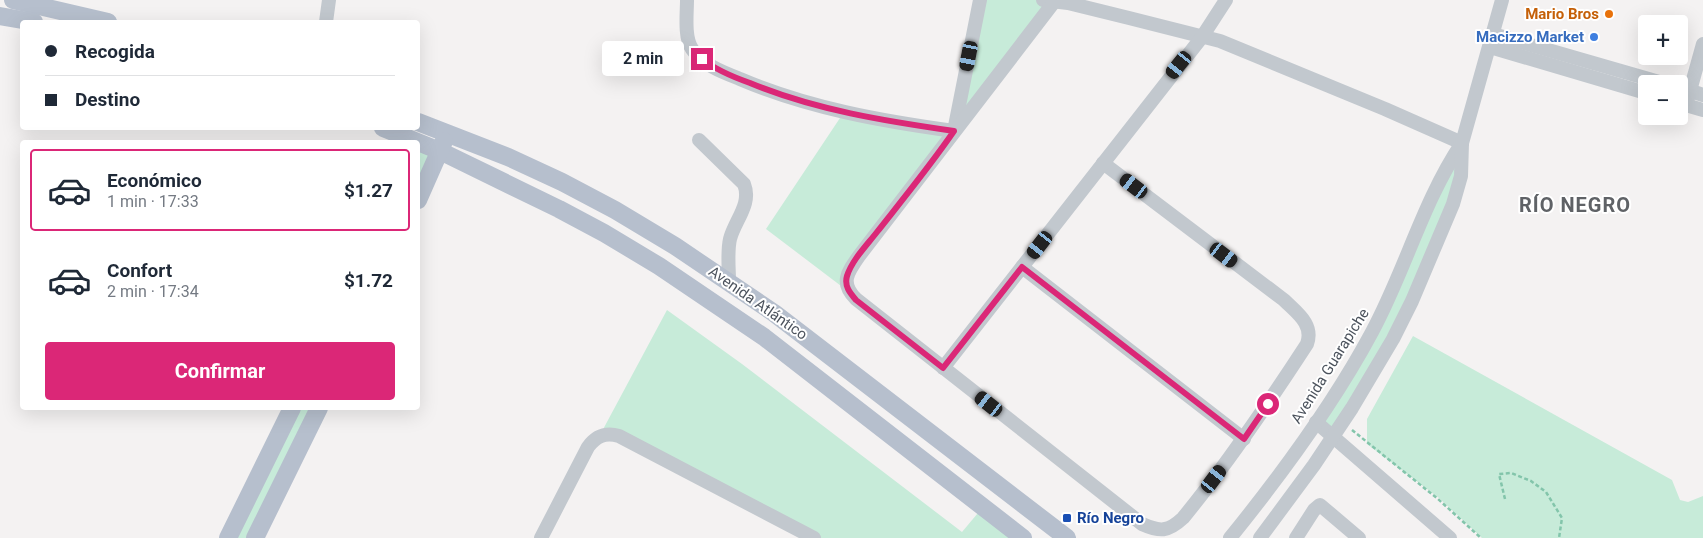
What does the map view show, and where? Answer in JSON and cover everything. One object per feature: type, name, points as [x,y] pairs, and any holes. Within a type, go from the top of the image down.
[{"type":"main road","points":[[13,0],[99,20]]},
{"type":"main road","points":[[0,16],[23,20]]},
{"type":"main road","points":[[420,140],[423,124]]},
{"type":"main road","name":"Avenida Atlántico","points":[[423,124],[508,157],[562,182],[615,210],[675,246],[729,282],[819,347],[1067,538]]},
{"type":"main road","name":"Avenida Atlántico","points":[[387,130],[407,140]]},
{"type":"main road","points":[[420,196],[447,134]]},
{"type":"main road","name":"Avenida Atlántico","points":[[420,146],[440,151],[559,209],[604,233],[706,297],[764,337],[1022,538]]},
{"type":"main road","points":[[228,538],[291,410]]},
{"type":"main road","points":[[255,538],[319,410]]},
{"type":"street","points":[[326,20],[329,0]]},
{"type":"street","points":[[687,0],[690,46],[711,66],[760,87],[814,105],[866,117],[954,131]]},
{"type":"street","points":[[954,131],[980,0]]},
{"type":"street","points":[[943,368],[1202,36],[1226,0]]},
{"type":"street","name":"Avenida Guarapiche","points":[[1260,538],[1334,436],[1393,338],[1412,301],[1453,204],[1461,176],[1462,143],[1502,0]]},
{"type":"street","points":[[1104,163],[1284,300],[1309,329],[1310,336],[1307,344],[1244,439],[1183,518],[1168,529],[1162,530],[1153,529],[1142,524],[856,300],[846,285],[847,278],[859,256],[939,153],[1049,1],[1202,36],[1251,53],[1462,143]]},
{"type":"street","points":[[1492,41],[1638,75]]},
{"type":"street","points":[[1492,41],[1638,92]]},
{"type":"street","points":[[1690,91],[1703,44]]},
{"type":"street","points":[[1616,85],[1621,70]]},
{"type":"street","points":[[1688,106],[1703,110]]},
{"type":"street","points":[[699,140],[744,184],[747,192],[745,206],[730,239],[729,282]]},
{"type":"street","name":"Avenida Guarapiche","points":[[1230,538],[1295,452],[1347,375],[1372,332],[1398,278],[1446,167],[1462,143]]},
{"type":"street","points":[[1022,267],[1244,439]]},
{"type":"street","points":[[1316,422],[1450,538]]},
{"type":"street","points":[[544,537],[588,447],[600,435],[610,434],[627,440],[814,538]]},
{"type":"street","points":[[1296,538],[1314,510],[1320,506],[1359,538]]},
{"type":"path","points":[[1342,423],[1438,499],[1481,538]]},
{"type":"path","points":[[1505,499],[1499,474],[1511,473],[1531,481],[1546,492],[1562,518],[1559,538]]},
{"type":"green space","points":[[980,0],[1043,0],[1054,2],[859,256],[849,292],[766,229],[844,112],[954,131]]},
{"type":"green space","points":[[1462,143],[1461,176],[1430,259],[1333,436],[1316,422],[1337,391]]},
{"type":"green space","points":[[420,149],[440,151],[420,196]]},
{"type":"green space","points":[[667,310],[742,364],[962,532],[983,507],[1023,538],[814,538],[619,436],[600,435]]},
{"type":"green space","points":[[1413,336],[1672,480],[1680,500],[1688,502],[1703,496],[1703,538],[1482,538],[1439,498],[1367,444],[1367,419]]},
{"type":"green space","points":[[291,410],[318,410],[255,538],[228,538]]},
{"type":"place","name":"Mario Bros","points":[[1609,14]]},
{"type":"place","name":"Macizzo Market","points":[[1594,37]]},
{"type":"place","name":"Río Negro","points":[[1067,518]]},
{"type":"district","name":"RÍO NEGRO","points":[[1575,205]]},
{"type":"route","points":[[702,59],[729,75],[789,98],[857,115],[954,131],[859,256],[850,270],[846,285],[856,300],[943,368],[1022,267],[1244,439],[1268,404]]}]
